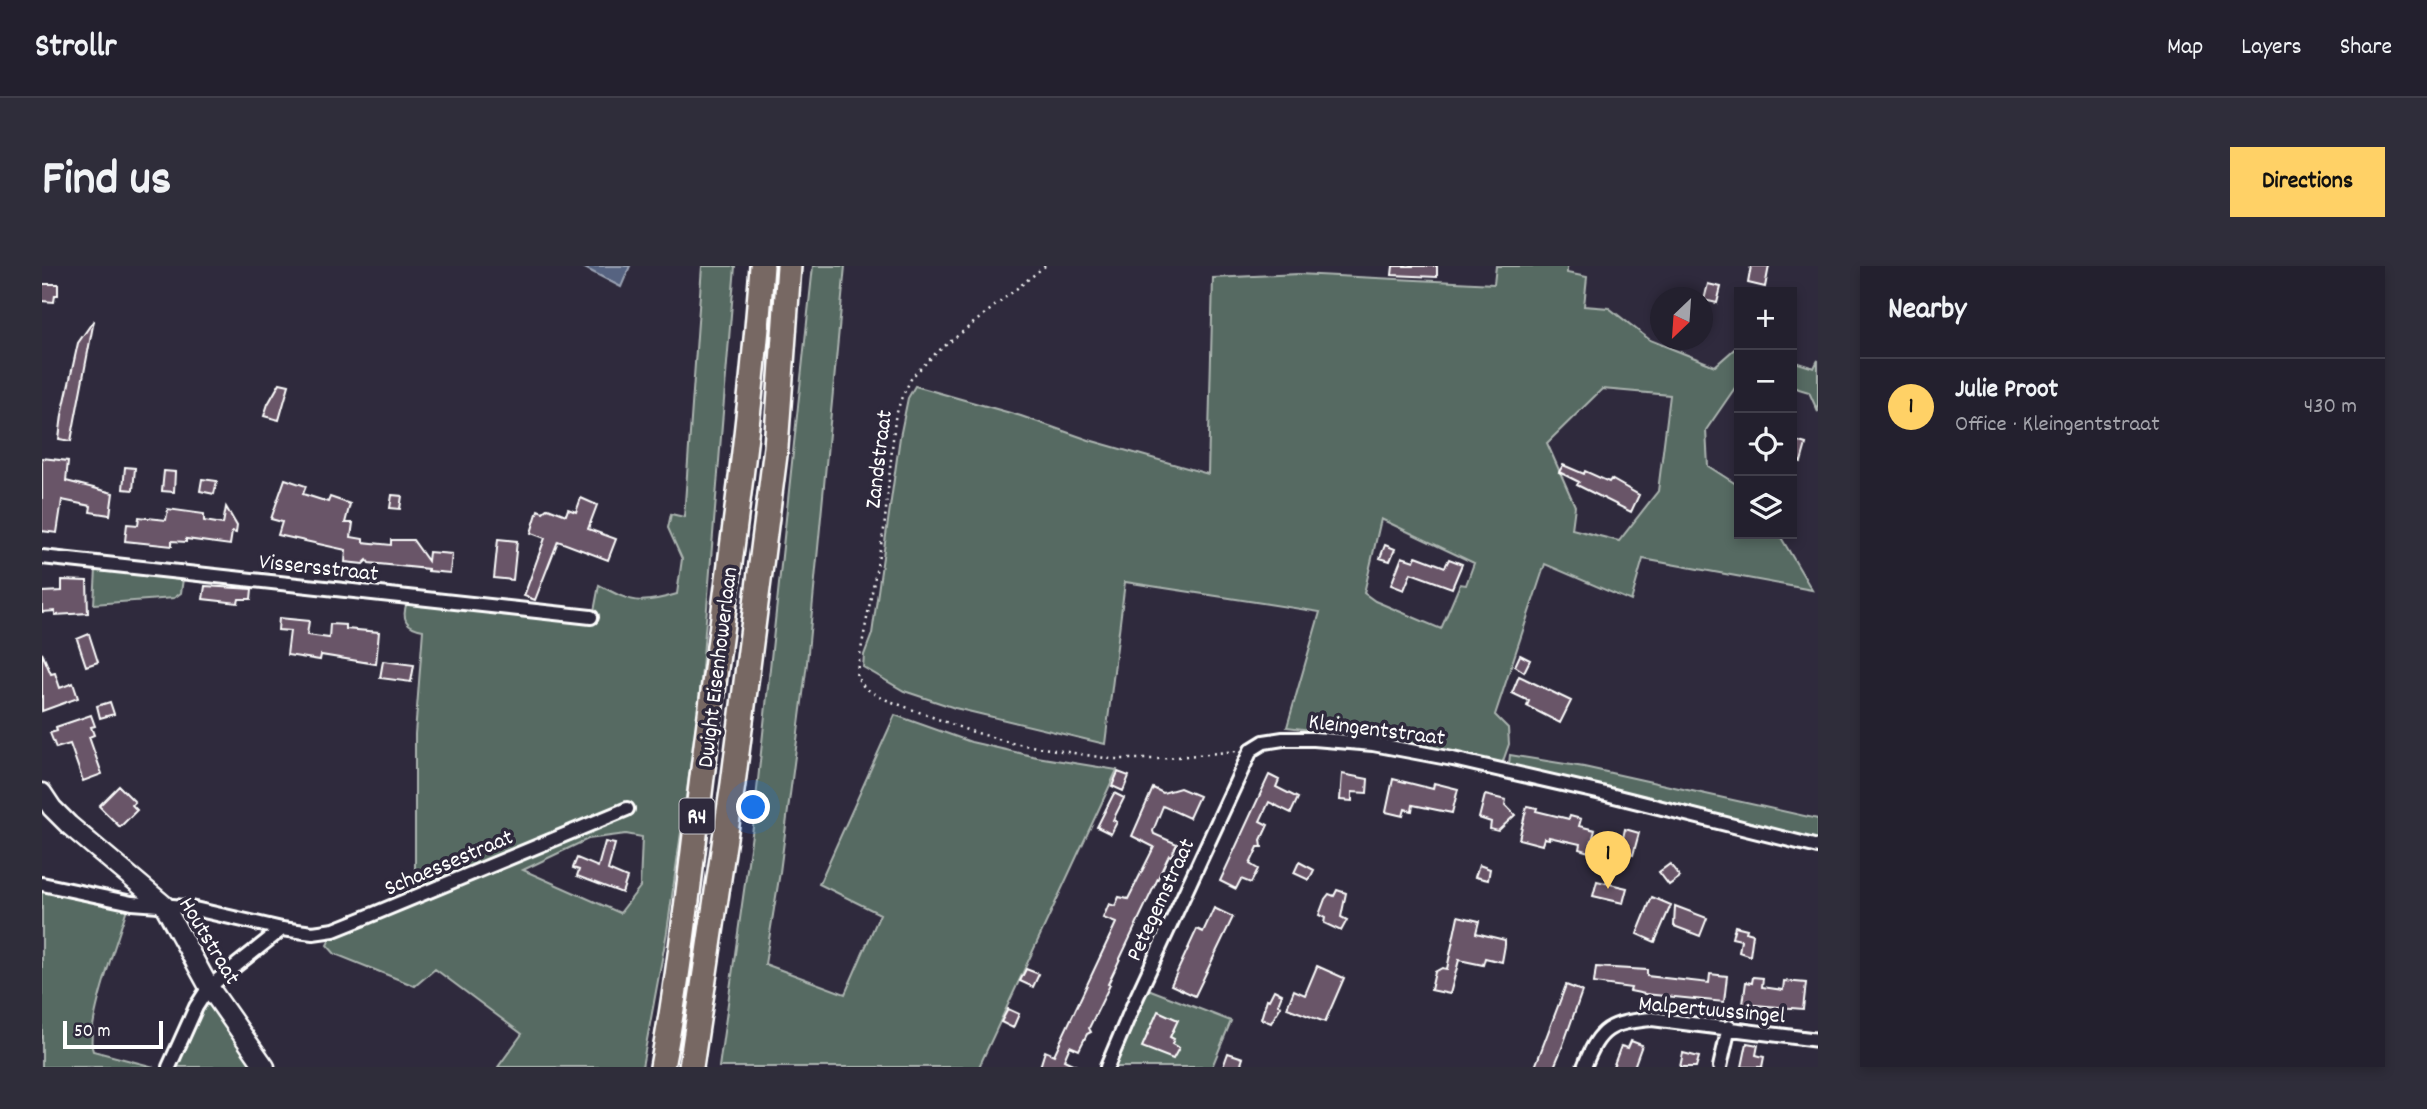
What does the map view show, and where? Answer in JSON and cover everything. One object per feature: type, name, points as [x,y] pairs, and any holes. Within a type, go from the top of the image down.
[{"type":"highway","name":"Dwight Eisenhowerlaan","points":[[662,1067],[687,911],[762,266]]},
{"type":"highway","name":"Dwight Eisenhowerlaan","points":[[691,1067],[733,785],[776,447],[789,266]]},
{"type":"street","name":"Vissersstraat","points":[[42,557],[591,617]]},
{"type":"street","name":"Kleingentstraat","points":[[1251,750],[1264,742],[1283,739],[1373,744],[1568,785],[1818,848]]},
{"type":"street","name":"Petegemstraat","points":[[1107,1067],[1251,750]]},
{"type":"street","name":"Houtstraat","points":[[42,793],[69,825],[164,905],[209,987],[265,1067]]},
{"type":"street","name":"Schaessestraat","points":[[42,884],[132,904],[186,907],[282,929],[313,933],[334,930],[628,809]]},
{"type":"street","points":[[169,1067],[196,1007],[209,987],[282,929]]},
{"type":"street","name":"Malpertuussingel","points":[[1584,1067],[1600,1034],[1626,1021],[1652,1019],[1818,1040]]},
{"type":"street","points":[[1720,1067],[1729,1027]]},
{"type":"path","name":"Zandstraat","points":[[1045,266],[936,353],[912,377],[901,399],[895,419],[884,529],[856,676],[864,687],[879,697],[967,730],[1012,743],[1111,759],[1158,759],[1251,750]]},
{"type":"green space","points":[[702,266],[735,266],[699,705],[667,932],[642,1067],[498,1067],[522,1034],[435,969],[415,986],[335,954],[327,945],[330,939],[422,901],[415,882],[415,734],[423,630],[412,627],[406,621],[407,602],[592,622],[599,585],[620,596],[636,600],[654,600],[677,594],[682,559],[668,528],[671,514],[684,517]],"holes":[[[626,834],[642,837],[640,887],[620,913],[523,870],[588,839]]]},
{"type":"green space","points":[[813,266],[845,266],[807,663],[780,872],[765,964],[845,994],[880,914],[819,884],[895,715],[971,742],[1037,757],[1117,770],[979,1067],[719,1067],[753,827]]},
{"type":"green space","points":[[1496,266],[1567,266],[1567,273],[1587,277],[1584,306],[1609,308],[1650,340],[1650,350],[1675,350],[1715,366],[1734,349],[1734,389],[1706,430],[1708,466],[1734,483],[1734,539],[1782,539],[1812,590],[1643,559],[1631,601],[1545,564],[1495,715],[1508,728],[1509,744],[1502,764],[1395,742],[1287,727],[1320,612],[1125,582],[1105,744],[955,708],[904,691],[863,667],[864,655],[872,634],[900,437],[908,398],[915,386],[1208,474],[1213,278],[1298,274],[1494,284]],"holes":[[[1602,389],[1670,395],[1658,491],[1619,541],[1572,529],[1575,506],[1547,443]],[[1381,519],[1474,563],[1466,585],[1460,584],[1441,629],[1375,601],[1364,593]]]},
{"type":"green space","points":[[1818,360],[1818,412],[1809,392],[1797,388],[1797,363],[1814,368]]},
{"type":"green space","points":[[96,569],[183,579],[181,593],[174,598],[94,604]]},
{"type":"green space","points":[[1510,755],[1584,767],[1818,819],[1818,842],[1514,769],[1509,764]]},
{"type":"green space","points":[[42,888],[128,905],[98,1003],[92,1040],[93,1051],[154,1067],[42,1067]]},
{"type":"green space","points":[[1148,989],[1231,1021],[1212,1067],[1115,1067]]},
{"type":"green space","points":[[213,1005],[255,1067],[175,1067],[202,1008]]},
{"type":"water","points":[[581,266],[630,266],[621,287]]},
{"type":"building","points":[[1393,266],[1437,266],[1437,277],[1392,275]]},
{"type":"building","points":[[1751,266],[1769,266],[1765,287],[1748,283]]},
{"type":"building","points":[[42,284],[58,284],[58,295],[55,295],[54,302],[42,301]]},
{"type":"building","points":[[1708,284],[1721,287],[1717,303],[1713,302],[1713,287],[1707,287]]},
{"type":"building","points":[[94,320],[71,441],[59,439],[78,343]]},
{"type":"building","points":[[280,383],[289,385],[279,420],[264,416]]},
{"type":"building","points":[[1797,441],[1806,444],[1801,462],[1797,461]]},
{"type":"building","points":[[42,458],[68,461],[66,481],[113,493],[110,515],[90,512],[91,506],[62,500],[57,533],[42,531]]},
{"type":"building","points":[[1563,465],[1609,482],[1611,479],[1639,495],[1631,512],[1577,485],[1579,482],[1559,472]]},
{"type":"building","points":[[125,467],[135,468],[133,490],[123,489]]},
{"type":"building","points":[[164,471],[175,472],[174,492],[162,491]]},
{"type":"building","points":[[202,479],[217,481],[214,494],[200,491]]},
{"type":"building","points":[[285,479],[306,486],[303,494],[328,502],[330,497],[350,504],[345,523],[353,523],[351,537],[363,539],[363,542],[391,545],[391,540],[413,540],[428,561],[429,552],[452,554],[450,573],[369,563],[367,560],[363,564],[345,562],[346,550],[278,535],[282,522],[271,519]]},
{"type":"building","points":[[392,495],[402,496],[400,509],[390,508]]},
{"type":"building","points":[[581,498],[597,505],[588,529],[616,539],[608,560],[558,541],[535,600],[524,596],[545,538],[531,533],[538,510],[543,512],[548,508],[566,515],[568,509],[576,512]]},
{"type":"building","points":[[226,507],[237,526],[236,533],[232,532],[230,545],[186,539],[186,542],[172,541],[172,546],[125,541],[127,524],[138,525],[139,517],[166,520],[168,509],[204,514],[204,521],[223,524]]},
{"type":"building","points":[[498,539],[517,541],[513,580],[494,578]]},
{"type":"building","points":[[1385,545],[1395,549],[1390,561],[1380,558]]},
{"type":"building","points":[[1416,556],[1445,567],[1449,559],[1462,564],[1452,588],[1411,573],[1404,590],[1391,585],[1402,557],[1414,561]]},
{"type":"building","points":[[62,580],[87,581],[88,613],[55,615],[55,611],[42,612],[42,592],[62,591]]},
{"type":"building","points":[[205,586],[252,589],[251,599],[239,599],[238,603],[203,599]]},
{"type":"building","points":[[279,618],[309,621],[307,635],[329,638],[330,624],[346,625],[346,629],[379,632],[376,664],[321,655],[320,660],[287,655],[290,631],[278,630]]},
{"type":"building","points":[[89,634],[98,662],[86,666],[77,639]]},
{"type":"building","points":[[42,653],[51,674],[55,673],[60,688],[73,683],[78,698],[42,711]]},
{"type":"building","points":[[1520,655],[1530,660],[1524,672],[1515,666]]},
{"type":"building","points":[[383,661],[414,665],[411,682],[380,678]]},
{"type":"building","points":[[1519,676],[1571,701],[1560,723],[1527,706],[1529,701],[1512,693]]},
{"type":"building","points":[[110,702],[114,714],[100,718],[97,706]]},
{"type":"building","points":[[91,715],[95,726],[91,727],[94,735],[89,737],[102,774],[83,781],[70,744],[56,748],[50,733],[57,731],[56,727]]},
{"type":"building","points":[[1118,772],[1129,776],[1123,791],[1112,786]]},
{"type":"building","points":[[1342,774],[1368,779],[1367,793],[1352,792],[1352,801],[1340,800]]},
{"type":"building","points":[[1269,775],[1279,780],[1276,787],[1298,798],[1291,813],[1269,802],[1260,821],[1268,825],[1261,840],[1262,847],[1258,847],[1250,864],[1258,869],[1251,883],[1241,879],[1236,889],[1220,881]]},
{"type":"building","points":[[1393,779],[1433,789],[1434,783],[1458,789],[1452,813],[1413,805],[1412,811],[1405,809],[1403,816],[1386,812]]},
{"type":"building","points":[[119,786],[135,802],[132,805],[137,810],[120,827],[99,806]]},
{"type":"building","points":[[1153,788],[1163,793],[1180,788],[1199,796],[1189,818],[1163,806],[1154,834],[1177,844],[1171,856],[1169,855],[1108,984],[1110,985],[1089,1028],[1091,1032],[1087,1034],[1079,1050],[1070,1046],[1064,1060],[1079,1067],[1040,1067],[1045,1051],[1054,1055],[1116,923],[1103,918],[1109,904],[1115,906],[1119,897],[1128,899],[1154,847],[1132,836]]},
{"type":"building","points":[[1114,793],[1124,798],[1113,820],[1117,822],[1111,834],[1097,827]]},
{"type":"building","points":[[1485,795],[1506,800],[1505,805],[1515,815],[1498,831],[1490,829],[1491,822],[1479,818]]},
{"type":"building","points":[[1527,806],[1537,808],[1536,811],[1569,819],[1570,816],[1581,819],[1579,826],[1595,830],[1589,852],[1579,849],[1580,844],[1549,837],[1544,838],[1542,845],[1519,839]]},
{"type":"building","points":[[1625,829],[1639,833],[1633,855],[1621,852],[1618,864],[1606,862],[1607,848],[1620,851]]},
{"type":"building","points":[[605,842],[615,844],[608,870],[627,878],[622,893],[577,876],[579,870],[573,868],[577,858],[598,867]]},
{"type":"building","points":[[1299,862],[1314,870],[1309,880],[1294,873]]},
{"type":"building","points":[[1670,864],[1680,877],[1669,885],[1659,872]]},
{"type":"building","points":[[1479,865],[1490,869],[1488,880],[1475,877]]},
{"type":"building","points":[[1597,881],[1627,888],[1623,903],[1593,896]]},
{"type":"building","points":[[1337,890],[1346,893],[1341,917],[1347,920],[1341,931],[1324,923],[1325,918],[1319,915],[1325,899],[1329,894],[1334,896]]},
{"type":"building","points":[[1652,897],[1671,905],[1655,942],[1637,934]]},
{"type":"building","points":[[1675,906],[1707,918],[1700,936],[1674,926]]},
{"type":"building","points":[[1214,908],[1233,917],[1195,996],[1171,985],[1197,929],[1203,932]]},
{"type":"building","points":[[1458,916],[1479,921],[1476,933],[1505,940],[1502,962],[1485,958],[1483,965],[1459,960],[1450,994],[1431,990],[1435,972],[1442,968],[1447,969]]},
{"type":"building","points":[[1735,926],[1747,929],[1746,932],[1753,934],[1750,956],[1739,952],[1741,940],[1732,938]]},
{"type":"building","points":[[1317,966],[1344,978],[1325,1022],[1287,1008],[1294,990],[1305,995]]},
{"type":"building","points":[[1596,967],[1647,970],[1647,976],[1709,983],[1710,974],[1727,976],[1724,1002],[1645,994],[1630,991],[1631,988],[1594,983]]},
{"type":"building","points":[[1026,969],[1039,974],[1033,987],[1020,981]]},
{"type":"building","points":[[1753,977],[1763,978],[1762,987],[1783,990],[1784,981],[1806,983],[1803,1009],[1743,1004],[1746,982],[1752,983]]},
{"type":"building","points":[[1566,985],[1582,991],[1562,1048],[1554,1067],[1535,1067]]},
{"type":"building","points":[[1274,990],[1282,994],[1278,1004],[1281,1006],[1271,1023],[1261,1019],[1267,999],[1269,1000]]},
{"type":"building","points":[[1008,1009],[1019,1014],[1013,1028],[1001,1022]]},
{"type":"building","points":[[1158,1011],[1178,1020],[1170,1037],[1174,1039],[1172,1044],[1179,1048],[1173,1059],[1142,1047]]},
{"type":"building","points":[[1631,1041],[1642,1045],[1634,1067],[1613,1067],[1621,1046],[1628,1048]]},
{"type":"building","points":[[1747,1043],[1758,1045],[1756,1055],[1764,1057],[1762,1067],[1742,1067]]},
{"type":"building","points":[[1228,1053],[1243,1058],[1240,1067],[1223,1067]]},
{"type":"building","points":[[1683,1053],[1699,1057],[1696,1067],[1680,1067]]},
{"type":"place","name":"Julie Proot","points":[[1608,889]]}]
